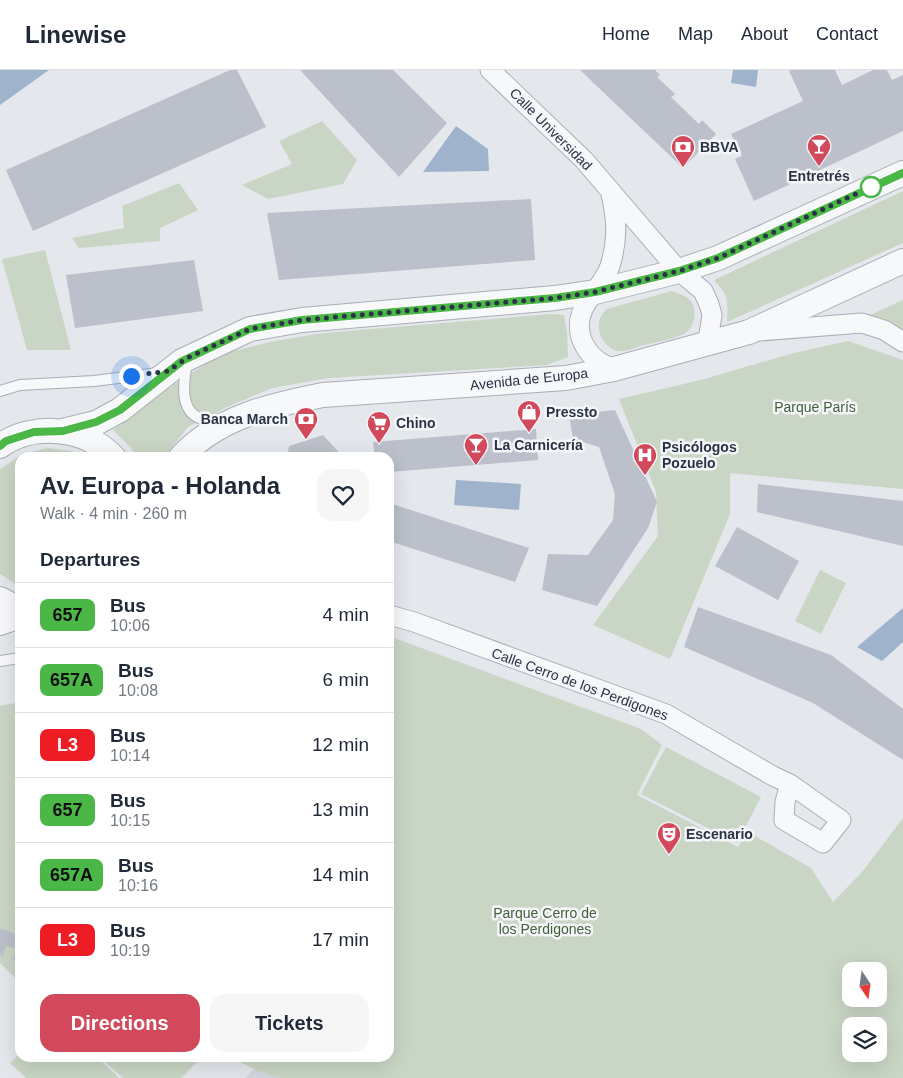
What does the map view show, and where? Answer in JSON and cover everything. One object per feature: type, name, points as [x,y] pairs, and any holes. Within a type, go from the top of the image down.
[{"type":"street","name":"Calle Universidad","points":[[490,70],[584,160],[679,271],[703,291],[712,315],[705,345]]},
{"type":"street","points":[[0,446],[6,441],[34,432],[63,431],[96,422],[120,410],[178,365],[250,329],[302,320],[555,298],[595,292],[679,271],[718,258],[903,173]]},
{"type":"street","name":"Calle Universidad","points":[[610,190],[616,218],[616,238],[609,267],[587,303],[581,316],[580,328],[582,340],[592,356],[601,365],[614,369]]},
{"type":"street","name":"Avenida de Europa","points":[[187,452],[210,432],[231,420],[286,402],[323,395],[566,378],[614,369],[705,345],[748,332],[903,261]]},
{"type":"street","points":[[748,332],[862,323],[884,330],[903,342]]},
{"type":"street","points":[[63,431],[88,439],[108,452]]},
{"type":"street","points":[[0,599],[15,606]]},
{"type":"street","name":"Calle Cerro de los Perdigones","points":[[394,616],[666,714],[790,784]]},
{"type":"street","points":[[0,622],[15,618]]},
{"type":"lane","points":[[0,391],[20,385],[94,381],[178,365],[188,409],[201,419],[231,420]]},
{"type":"lane","points":[[0,661],[15,659]]},
{"type":"shaded area","points":[[254,1069],[280,1078],[245,1078]]},
{"type":"green space","points":[[322,121],[357,160],[343,184],[268,199],[242,185],[292,164],[279,141]]},
{"type":"green space","points":[[179,183],[198,210],[160,228],[160,241],[79,248],[72,238],[124,228],[122,206]]},
{"type":"green space","points":[[903,191],[903,243],[727,322],[728,309],[725,295],[714,280]]},
{"type":"green space","points":[[45,250],[71,350],[27,350],[2,259]]},
{"type":"green space","points":[[672,291],[686,297],[695,311],[693,323],[687,332],[673,338],[624,351],[614,350],[605,343],[599,326],[600,318],[607,309]]},
{"type":"green space","points":[[903,300],[903,329],[887,320],[870,315]]},
{"type":"green space","points":[[551,314],[564,315],[568,357],[547,365],[329,378],[272,388],[225,408],[188,427],[168,452],[134,452],[113,430],[177,382],[221,354],[275,341],[323,333]]},
{"type":"green space","name":"Parque París","points":[[848,341],[903,360],[903,489],[730,473],[730,514],[670,659],[593,625],[658,536],[656,492],[619,399],[701,380],[790,354]]},
{"type":"green space","points":[[47,448],[73,452],[31,452]]},
{"type":"green space","points":[[15,459],[15,584],[0,574],[0,469]]},
{"type":"green space","points":[[820,570],[846,583],[821,634],[795,621]]},
{"type":"green space","name":"Parque Cerro de los Perdigones","points":[[394,638],[641,729],[662,745],[637,795],[738,847],[748,832],[811,868],[833,902],[862,872],[903,818],[903,1078],[280,1078],[240,1062],[394,1062]]},
{"type":"green space","points":[[15,703],[15,978],[0,963],[0,706]]},
{"type":"green space","points":[[666,747],[761,797],[737,843],[641,794]]},
{"type":"green space","points":[[15,1058],[15,1062],[102,1062],[119,1078],[26,1078],[10,1063]]},
{"type":"green space","points":[[105,1062],[197,1062],[181,1078],[123,1078]]},
{"type":"water","points":[[0,70],[49,70],[0,105]]},
{"type":"water","points":[[733,70],[758,70],[756,87],[731,83]]},
{"type":"water","points":[[456,126],[488,149],[489,171],[423,172]]},
{"type":"water","points":[[456,480],[521,484],[519,510],[454,505]]},
{"type":"water","points":[[903,608],[903,642],[882,661],[857,647]]},
{"type":"building","points":[[230,70],[237,70],[266,127],[33,231],[6,170]]},
{"type":"building","points":[[300,70],[393,70],[447,123],[399,177]]},
{"type":"building","points":[[580,70],[655,70],[660,75],[657,77],[675,94],[671,97],[699,124],[702,120],[716,134],[683,168]]},
{"type":"building","points":[[835,70],[842,85],[873,70],[887,70],[892,80],[903,75],[903,131],[754,201],[735,159],[742,156],[731,134],[803,101],[789,71]]},
{"type":"building","points":[[531,199],[535,260],[279,280],[267,213]]},
{"type":"building","points":[[194,260],[203,311],[75,328],[66,275]]},
{"type":"building","points":[[615,410],[657,502],[648,528],[597,606],[542,590],[548,554],[588,555],[613,520],[615,494],[599,447],[573,439],[569,415]]},
{"type":"building","points":[[536,429],[538,460],[394,472],[394,452],[374,452],[373,442]]},
{"type":"building","points":[[323,435],[339,452],[288,452],[289,446]]},
{"type":"building","points":[[758,484],[903,501],[903,546],[757,512]]},
{"type":"building","points":[[394,505],[529,548],[515,582],[394,543]]},
{"type":"building","points":[[737,527],[799,561],[778,600],[715,566]]},
{"type":"building","points":[[698,607],[831,655],[903,709],[903,760],[813,703],[684,647]]},
{"type":"building","points":[[0,928],[15,934],[15,948],[6,946],[3,956],[0,955]]},
{"type":"bus line","name":"657","points":[[0,446],[6,441],[34,432],[63,431],[96,422],[120,410],[182,361],[250,329],[302,320],[555,298],[595,292],[679,271],[718,258],[903,173]]},
{"type":"place","name":"Entretrés","points":[[819,167]]},
{"type":"place","name":"BBVA","points":[[683,168]]},
{"type":"place","name":"Pressto","points":[[529,433]]},
{"type":"place","name":"Banca March","points":[[306,440]]},
{"type":"place","name":"Chino","points":[[379,444]]},
{"type":"place","name":"La Carnicería","points":[[476,466]]},
{"type":"place","name":"Psicólogos Pozuelo","points":[[645,476]]},
{"type":"place","name":"Escenario","points":[[669,855]]},
{"type":"route","points":[[131,376],[168,371],[187,358],[250,329],[302,320],[555,298],[595,292],[679,271],[718,258],[871,187]]}]
